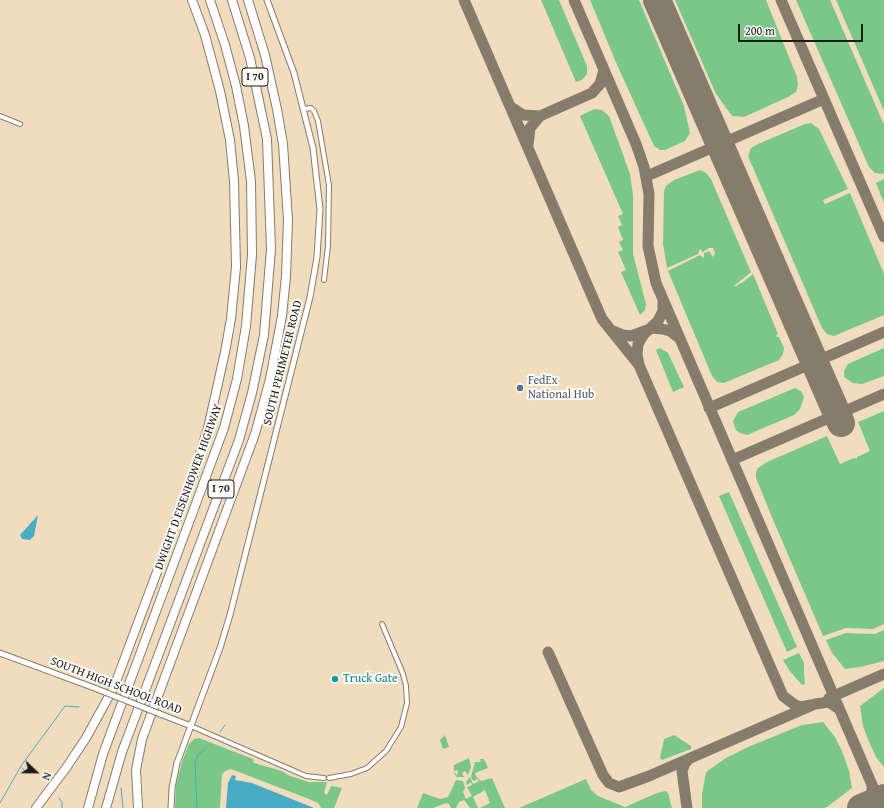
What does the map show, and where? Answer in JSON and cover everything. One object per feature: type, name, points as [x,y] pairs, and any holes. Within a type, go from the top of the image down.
[{"type":"highway","points":[[36,808],[86,738],[114,687],[189,488],[214,403],[231,319],[236,267],[236,228],[230,140],[212,58],[192,0]]},
{"type":"highway","name":"DWIGHT D EISENHOWER HIGHWAY","points":[[88,808],[107,741],[224,428],[237,379],[246,326],[252,248],[250,175],[234,76],[210,0]]},
{"type":"highway","name":"I 70","points":[[106,808],[122,752],[237,446],[252,393],[262,348],[269,294],[271,249],[267,139],[250,58],[232,0]]},
{"type":"highway","points":[[138,808],[136,778],[142,739],[255,434],[270,379],[282,316],[288,232],[284,155],[278,109],[268,65],[248,0]]},
{"type":"highway","points":[[30,808],[86,738]]},
{"type":"street","name":"SOUTH PERIMETER ROAD","points":[[190,726],[229,621],[314,276],[319,237],[319,201],[313,148],[294,73],[267,0]]},
{"type":"street","points":[[304,109],[311,108],[314,111],[318,121],[329,185],[328,246],[324,280]]},
{"type":"street","points":[[0,116],[20,124]]},
{"type":"street","points":[[190,726],[306,776],[327,778],[345,776],[367,768],[386,752],[401,727],[407,703],[406,686],[403,674],[382,624]]},
{"type":"street","name":"SOUTH HIGH SCHOOL ROAD","points":[[0,653],[190,726],[174,775],[171,808]]},
{"type":"green space","points":[[541,0],[559,0],[587,66],[587,74],[582,80],[576,82]]},
{"type":"green space","points":[[590,0],[639,0],[684,106],[690,133],[685,141],[665,150],[660,150],[654,146],[618,67]]},
{"type":"green space","points":[[675,0],[766,0],[797,77],[798,85],[796,92],[744,117],[732,116],[716,94]]},
{"type":"green space","points":[[796,0],[830,0],[884,125],[884,174],[875,173],[869,167]]},
{"type":"green space","points":[[836,0],[884,0],[884,111]]},
{"type":"green space","points":[[594,109],[602,110],[609,116],[630,174],[633,195],[633,254],[646,304],[645,310],[640,315],[621,272],[626,270],[618,252],[623,250],[619,242],[623,240],[618,227],[622,225],[618,216],[623,214],[580,116]]},
{"type":"green space","points":[[811,123],[819,129],[848,189],[823,200],[825,204],[850,193],[884,274],[884,315],[834,336],[827,334],[822,328],[748,156],[751,148],[758,144],[805,124]]},
{"type":"green space","points":[[700,170],[706,173],[711,179],[751,272],[734,286],[743,282],[753,274],[778,334],[776,335],[779,337],[784,348],[783,354],[779,360],[724,383],[717,382],[712,376],[668,271],[700,255],[704,258],[704,253],[709,251],[713,257],[715,253],[713,248],[709,248],[703,252],[700,249],[698,254],[667,268],[663,244],[664,191],[666,186],[674,180]]},
{"type":"green space","points":[[884,179],[884,203],[876,183]]},
{"type":"green space","points":[[660,348],[668,353],[684,387],[673,392],[656,350]]},
{"type":"green space","points":[[884,348],[884,376],[862,384],[853,383],[844,377],[844,371],[848,364]]},
{"type":"green space","points":[[795,388],[801,391],[804,397],[800,409],[794,415],[747,435],[736,430],[733,421],[738,412]]},
{"type":"green space","points":[[884,411],[884,624],[873,629],[846,628],[823,636],[756,478],[756,472],[758,468],[767,462],[827,436],[840,464],[854,458],[857,459],[857,457],[870,451],[858,422]]},
{"type":"green space","points":[[729,492],[797,647],[787,652],[719,496]]},
{"type":"green space","points":[[884,630],[884,661],[860,667],[845,669],[832,653],[826,640],[846,633],[875,634]]},
{"type":"green space","points":[[799,653],[804,663],[805,684],[802,685],[789,670],[783,660]]},
{"type":"green space","points":[[884,688],[884,767],[876,757],[869,742],[863,726],[860,706]]},
{"type":"green space","points":[[823,722],[835,737],[842,751],[849,771],[852,788],[827,807],[702,808],[702,794],[706,772],[726,758],[748,747],[802,725]]},
{"type":"green space","points":[[445,735],[449,747],[443,749],[440,740]]},
{"type":"green space","points":[[674,735],[691,746],[691,749],[662,760],[660,758],[664,739]]},
{"type":"green space","points":[[199,738],[253,759],[254,763],[282,771],[290,776],[309,782],[327,782],[324,793],[327,795],[331,786],[342,788],[334,808],[321,808],[318,803],[309,799],[231,769],[225,771],[222,775],[220,808],[175,808],[176,785],[182,762],[189,744],[194,739]]},
{"type":"green space","points":[[469,758],[471,767],[468,775],[465,771],[462,773],[464,777],[456,777],[454,772],[457,775],[458,772],[457,770],[454,771],[454,765]]},
{"type":"green space","points":[[480,759],[484,759],[488,768],[475,773],[476,776],[481,781],[492,778],[505,808],[480,808],[490,803],[485,790],[473,797],[478,808],[470,808],[464,800],[459,802],[456,808],[451,808],[449,804],[446,803],[433,808],[417,808],[423,793],[440,799],[448,797],[456,780],[463,781],[465,788],[463,792],[466,799],[472,796],[467,787],[472,785],[471,782],[467,785],[466,782],[470,777],[473,784],[479,781],[478,779],[473,781],[471,777],[475,762],[481,762]]},
{"type":"green space","points":[[586,779],[591,790],[598,796],[625,807],[657,793],[666,791],[668,793],[672,808],[519,808]]},
{"type":"water","points":[[38,515],[34,536],[30,540],[22,539],[20,535]]},
{"type":"water","points":[[232,775],[236,776],[235,780],[252,783],[314,808],[226,808],[228,783]]},
{"type":"waterway","points":[[0,803],[21,766],[65,706],[79,707]]},
{"type":"waterway","points":[[220,732],[225,725]]},
{"type":"waterway","points":[[197,808],[195,762],[198,755],[205,749]]},
{"type":"waterway","points":[[22,768],[25,771]]},
{"type":"waterway","points":[[121,788],[123,808]]},
{"type":"waterway","points":[[59,798],[62,802],[62,808]]},
{"type":"taxiway","points":[[464,0],[602,319],[639,365],[783,696],[795,705],[801,707],[811,705]]},
{"type":"taxiway","points":[[574,0],[636,144],[644,167],[649,194],[648,246],[656,283],[882,808]]},
{"type":"taxiway","points":[[781,0],[884,237]]},
{"type":"taxiway","points":[[511,107],[523,115],[540,116],[592,93],[600,84],[604,70]]},
{"type":"taxiway","points":[[647,176],[824,99]]},
{"type":"taxiway","points":[[528,145],[530,128],[540,116]]},
{"type":"taxiway","points":[[639,365],[637,354],[638,344],[644,334],[658,321],[663,311],[663,302]]},
{"type":"taxiway","points":[[611,330],[623,335],[631,336],[653,328],[662,329],[670,331],[679,338]]},
{"type":"taxiway","points":[[709,408],[884,332]]},
{"type":"taxiway","points":[[732,460],[884,394]]},
{"type":"taxiway","points":[[548,652],[603,775],[609,783],[619,787],[649,776],[815,704],[829,702],[839,709]]},
{"type":"taxiway","points":[[829,698],[884,674]]},
{"type":"taxiway","points":[[687,808],[682,771],[685,763],[690,758]]},
{"type":"taxiway","points":[[857,808],[869,800],[872,793],[872,785]]},
{"type":"runway","points":[[657,0],[841,423]]},
{"type":"runway","points":[[861,808],[884,798]]},
{"type":"place","name":"FedEx National Hub","points":[[520,388]]},
{"type":"place","name":"Truck Gate","points":[[335,679]]}]
